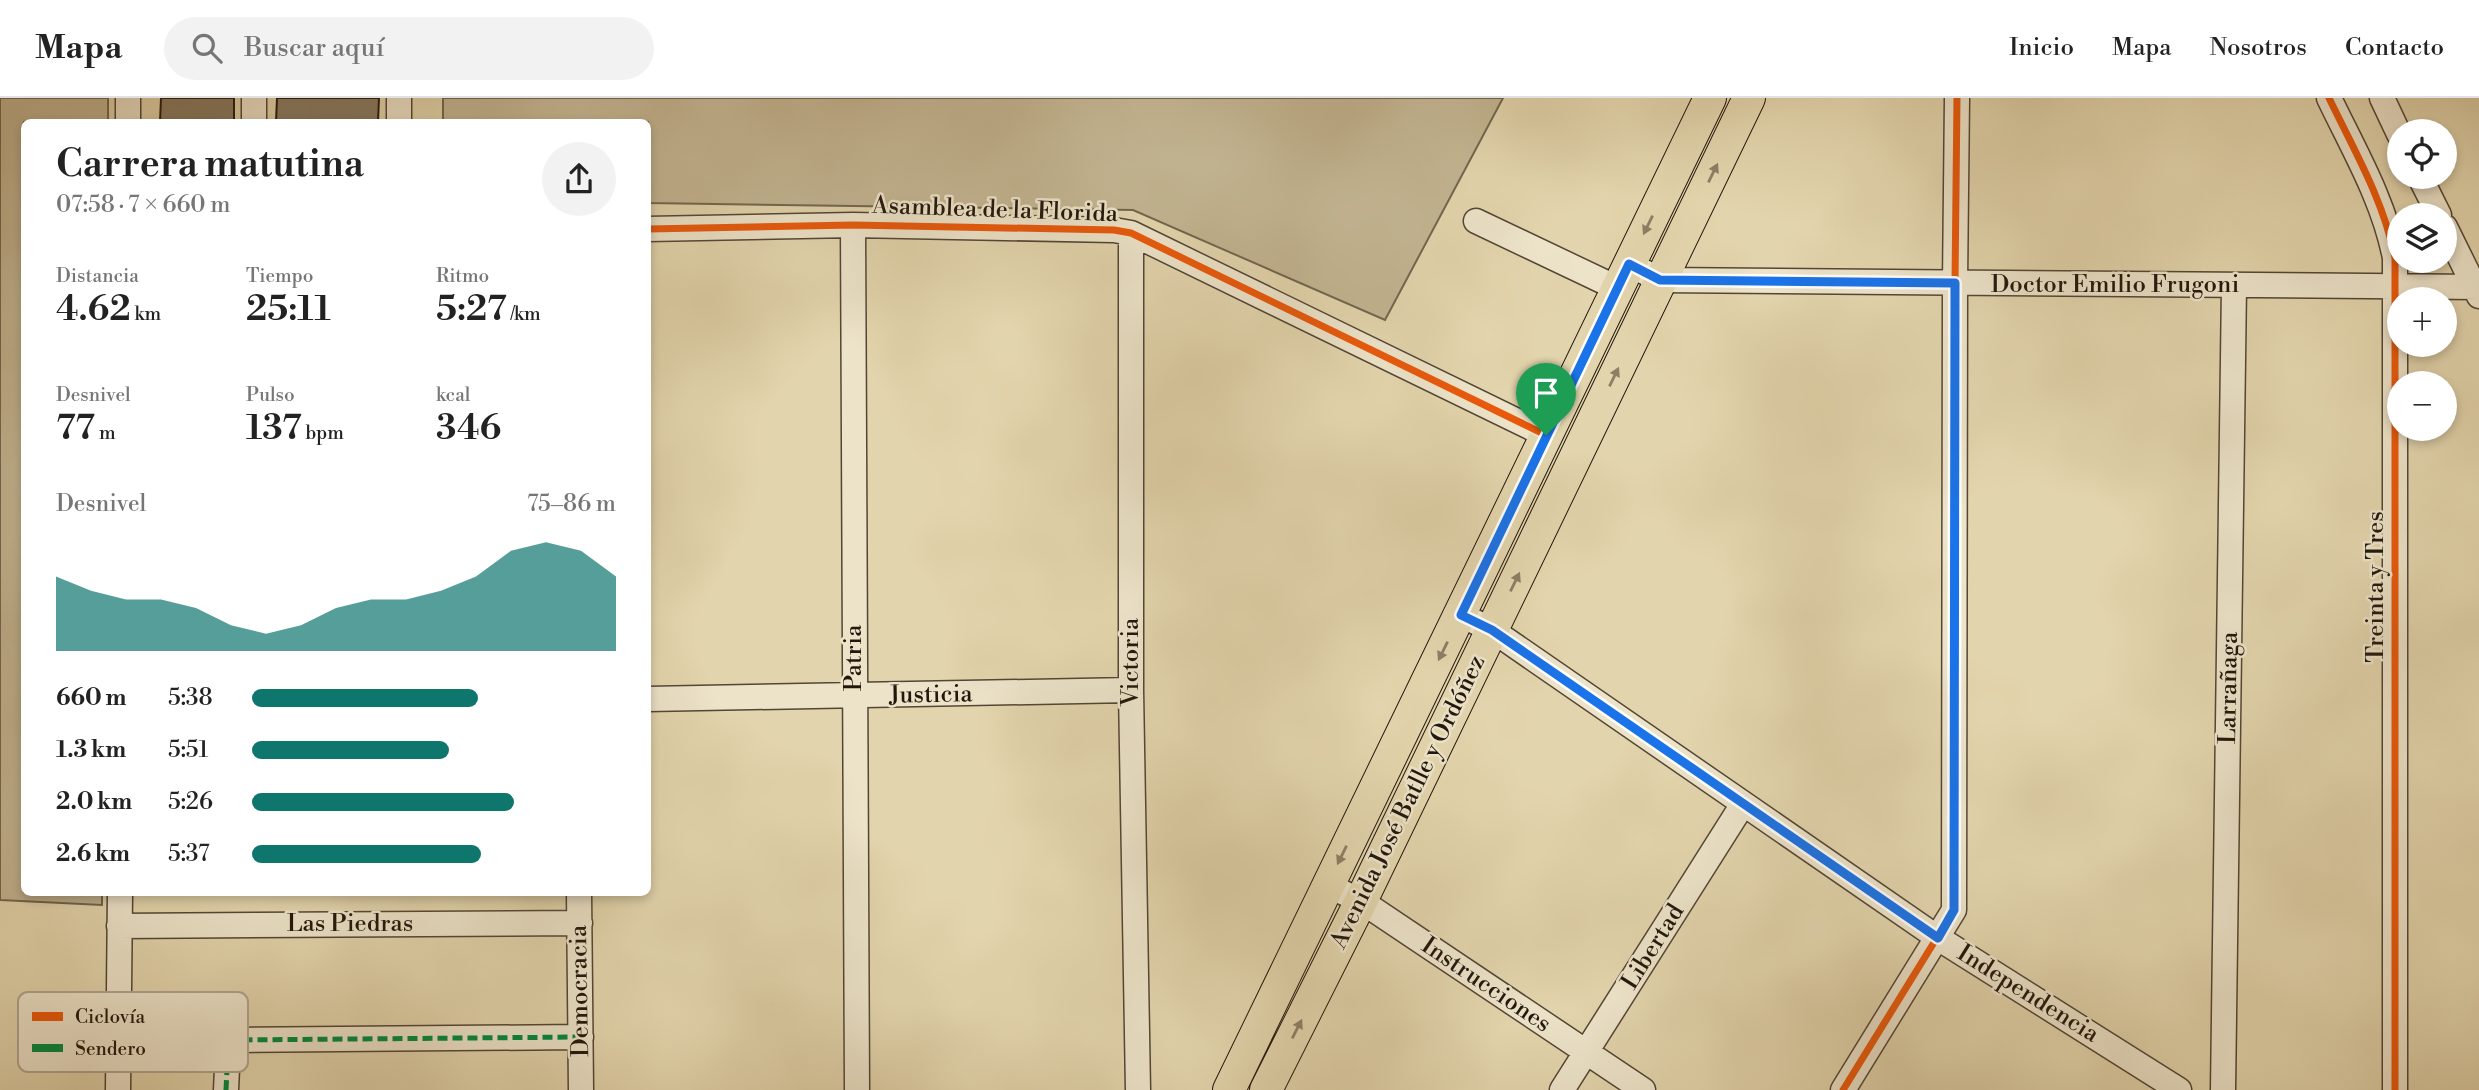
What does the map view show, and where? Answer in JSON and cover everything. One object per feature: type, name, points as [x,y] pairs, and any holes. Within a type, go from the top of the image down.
[{"type":"main road","name":"Avenida José Batlle y Ordóñez","points":[[1229,1090],[1710,98]]},
{"type":"main road","name":"Avenida José Batlle y Ordóñez","points":[[1266,1090],[1361,901],[1749,98]]},
{"type":"street","points":[[128,98],[128,119]]},
{"type":"street","points":[[254,98],[254,119]]},
{"type":"street","points":[[399,98],[399,119]]},
{"type":"street","points":[[1843,1090],[1954,910],[1957,98]]},
{"type":"street","name":"Treinta y Tres","points":[[2329,98],[2376,195],[2395,258],[2396,287]]},
{"type":"street","points":[[2382,98],[2392,119]]},
{"type":"street","name":"Doctor Emilio Frugoni","points":[[1476,221],[1623,276],[1660,280],[2387,288]]},
{"type":"street","name":"Asamblea de la Florida","points":[[651,229],[853,225],[1114,229],[1131,233],[1546,435]]},
{"type":"street","name":"Patria","points":[[853,225],[856,1090]]},
{"type":"street","name":"Victoria","points":[[1131,233],[1130,690],[1138,1090]]},
{"type":"street","points":[[2457,250],[2478,290]]},
{"type":"street","name":"Larrañaga","points":[[2223,1090],[2234,286]]},
{"type":"street","name":"Doctor Emilio Frugoni","points":[[2457,289],[2478,290]]},
{"type":"street","name":"Treinta y Tres","points":[[2395,1090],[2396,357]]},
{"type":"street","name":"Independencia","points":[[1461,615],[1492,630],[1938,938],[2179,1090]]},
{"type":"street","name":"Justicia","points":[[651,699],[1130,690]]},
{"type":"street","name":"Libertad","points":[[1562,1090],[1743,804]]},
{"type":"street","name":"Instrucciones","points":[[1327,885],[1361,901],[1643,1090]]},
{"type":"street","points":[[119,992],[120,896]]},
{"type":"street","name":"Democracia","points":[[579,896],[581,1090]]},
{"type":"street","name":"Las Piedras","points":[[120,926],[580,923]]},
{"type":"street","points":[[248,1040],[581,1037]]},
{"type":"street","points":[[118,1072],[118,1090]]},
{"type":"street","points":[[226,1090],[227,1072]]},
{"type":"shaded area","points":[[0,98],[108,98],[108,119],[21,119],[21,896],[102,896],[102,905],[0,900]]},
{"type":"shaded area","points":[[443,98],[1503,98],[1385,320],[1133,210],[651,203],[651,119],[443,119]]},
{"type":"building","points":[[161,98],[234,98],[234,119],[160,119]]},
{"type":"building","points":[[277,98],[379,98],[378,119],[276,119]]},
{"type":"marked path","points":[[248,1040],[581,1037]]},
{"type":"marked path","points":[[226,1090],[227,1072]]},
{"type":"cycle path","points":[[1843,1090],[1954,910],[1957,98]]},
{"type":"cycle path","points":[[2329,98],[2376,196],[2395,258],[2395,1090]]},
{"type":"cycle path","points":[[651,229],[853,225],[1114,230],[1131,233],[1546,435]]},
{"type":"route","points":[[1629,264],[1660,280],[1955,283],[1954,910],[1938,938],[1492,630],[1461,615],[1546,435],[1629,264]]}]
